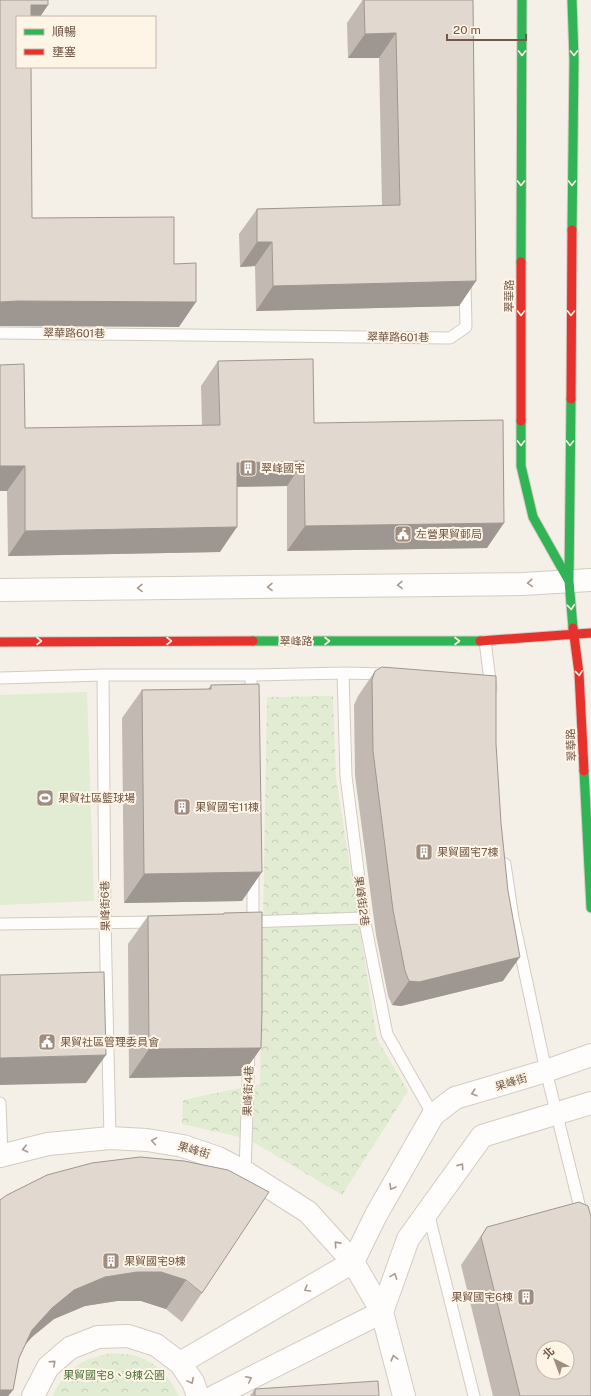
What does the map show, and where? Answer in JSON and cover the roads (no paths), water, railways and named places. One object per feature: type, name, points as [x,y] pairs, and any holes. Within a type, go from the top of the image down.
[{"type":"street","name":"翠華路","points":[[522,0],[521,466],[533,517],[569,580]]},
{"type":"street","name":"翠華路","points":[[572,0],[574,60],[569,580],[573,634],[579,673],[591,908]]},
{"type":"street","points":[[0,590],[523,584],[569,580],[591,580]]},
{"type":"street","name":"翠峰路","points":[[0,642],[485,641],[591,634]]},
{"type":"street","name":"果峰街","points":[[353,1262],[376,1214],[433,1115],[455,1098],[546,1071],[591,1055]]},
{"type":"street","points":[[215,1396],[382,1312],[408,1240],[482,1136],[591,1103]]},
{"type":"street","name":"果峰街","points":[[1,1155],[48,1144],[110,1138],[146,1140],[183,1146],[218,1158],[245,1172],[308,1212],[353,1262],[382,1312],[404,1396]]},
{"type":"street","points":[[180,1363],[353,1262]]},
{"type":"street","points":[[33,1396],[48,1368],[70,1348],[98,1337],[128,1336],[156,1345],[180,1363],[193,1382],[198,1396]]},
{"type":"lane","name":"翠華路601巷","points":[[0,333],[450,338],[466,328],[465,272]]},
{"type":"lane","points":[[485,641],[486,678],[492,701]]},
{"type":"lane","points":[[0,678],[102,675],[251,675],[343,673],[397,675]]},
{"type":"lane","name":"果峰街2巷","points":[[343,673],[346,776],[364,918],[387,1034],[433,1115]]},
{"type":"lane","name":"果峰街6巷","points":[[102,675],[105,921],[110,1138]]},
{"type":"lane","points":[[251,675],[252,706]]},
{"type":"lane","points":[[503,854],[513,918],[546,1071],[584,1223]]},
{"type":"lane","points":[[252,858],[252,938]]},
{"type":"lane","points":[[237,922],[364,918]]},
{"type":"lane","points":[[0,924],[105,921],[167,922]]},
{"type":"lane","name":"果峰街4巷","points":[[245,1172],[249,1039]]},
{"type":"lane","points":[[0,1103],[1,1155]]},
{"type":"lane","points":[[428,1212],[474,1396]]},
{"type":"place","name":"翠峰國宅","points":[[248,468]]},
{"type":"place","name":"左營果貿郵局","points":[[403,534]]},
{"type":"place","name":"果貿社區籃球場","points":[[45,798]]},
{"type":"place","name":"果貿國宅11棟","points":[[182,807]]},
{"type":"place","name":"果貿國宅7棟","points":[[424,852]]},
{"type":"place","name":"果貿社區管理委員會","points":[[47,1042]]},
{"type":"place","name":"果貿國宅9棟","points":[[111,1261]]},
{"type":"place","name":"果貿國宅6棟","points":[[526,1297]]},
{"type":"park label","name":"果貿國宅8、9棟公園","points":[[114,1375]]}]
